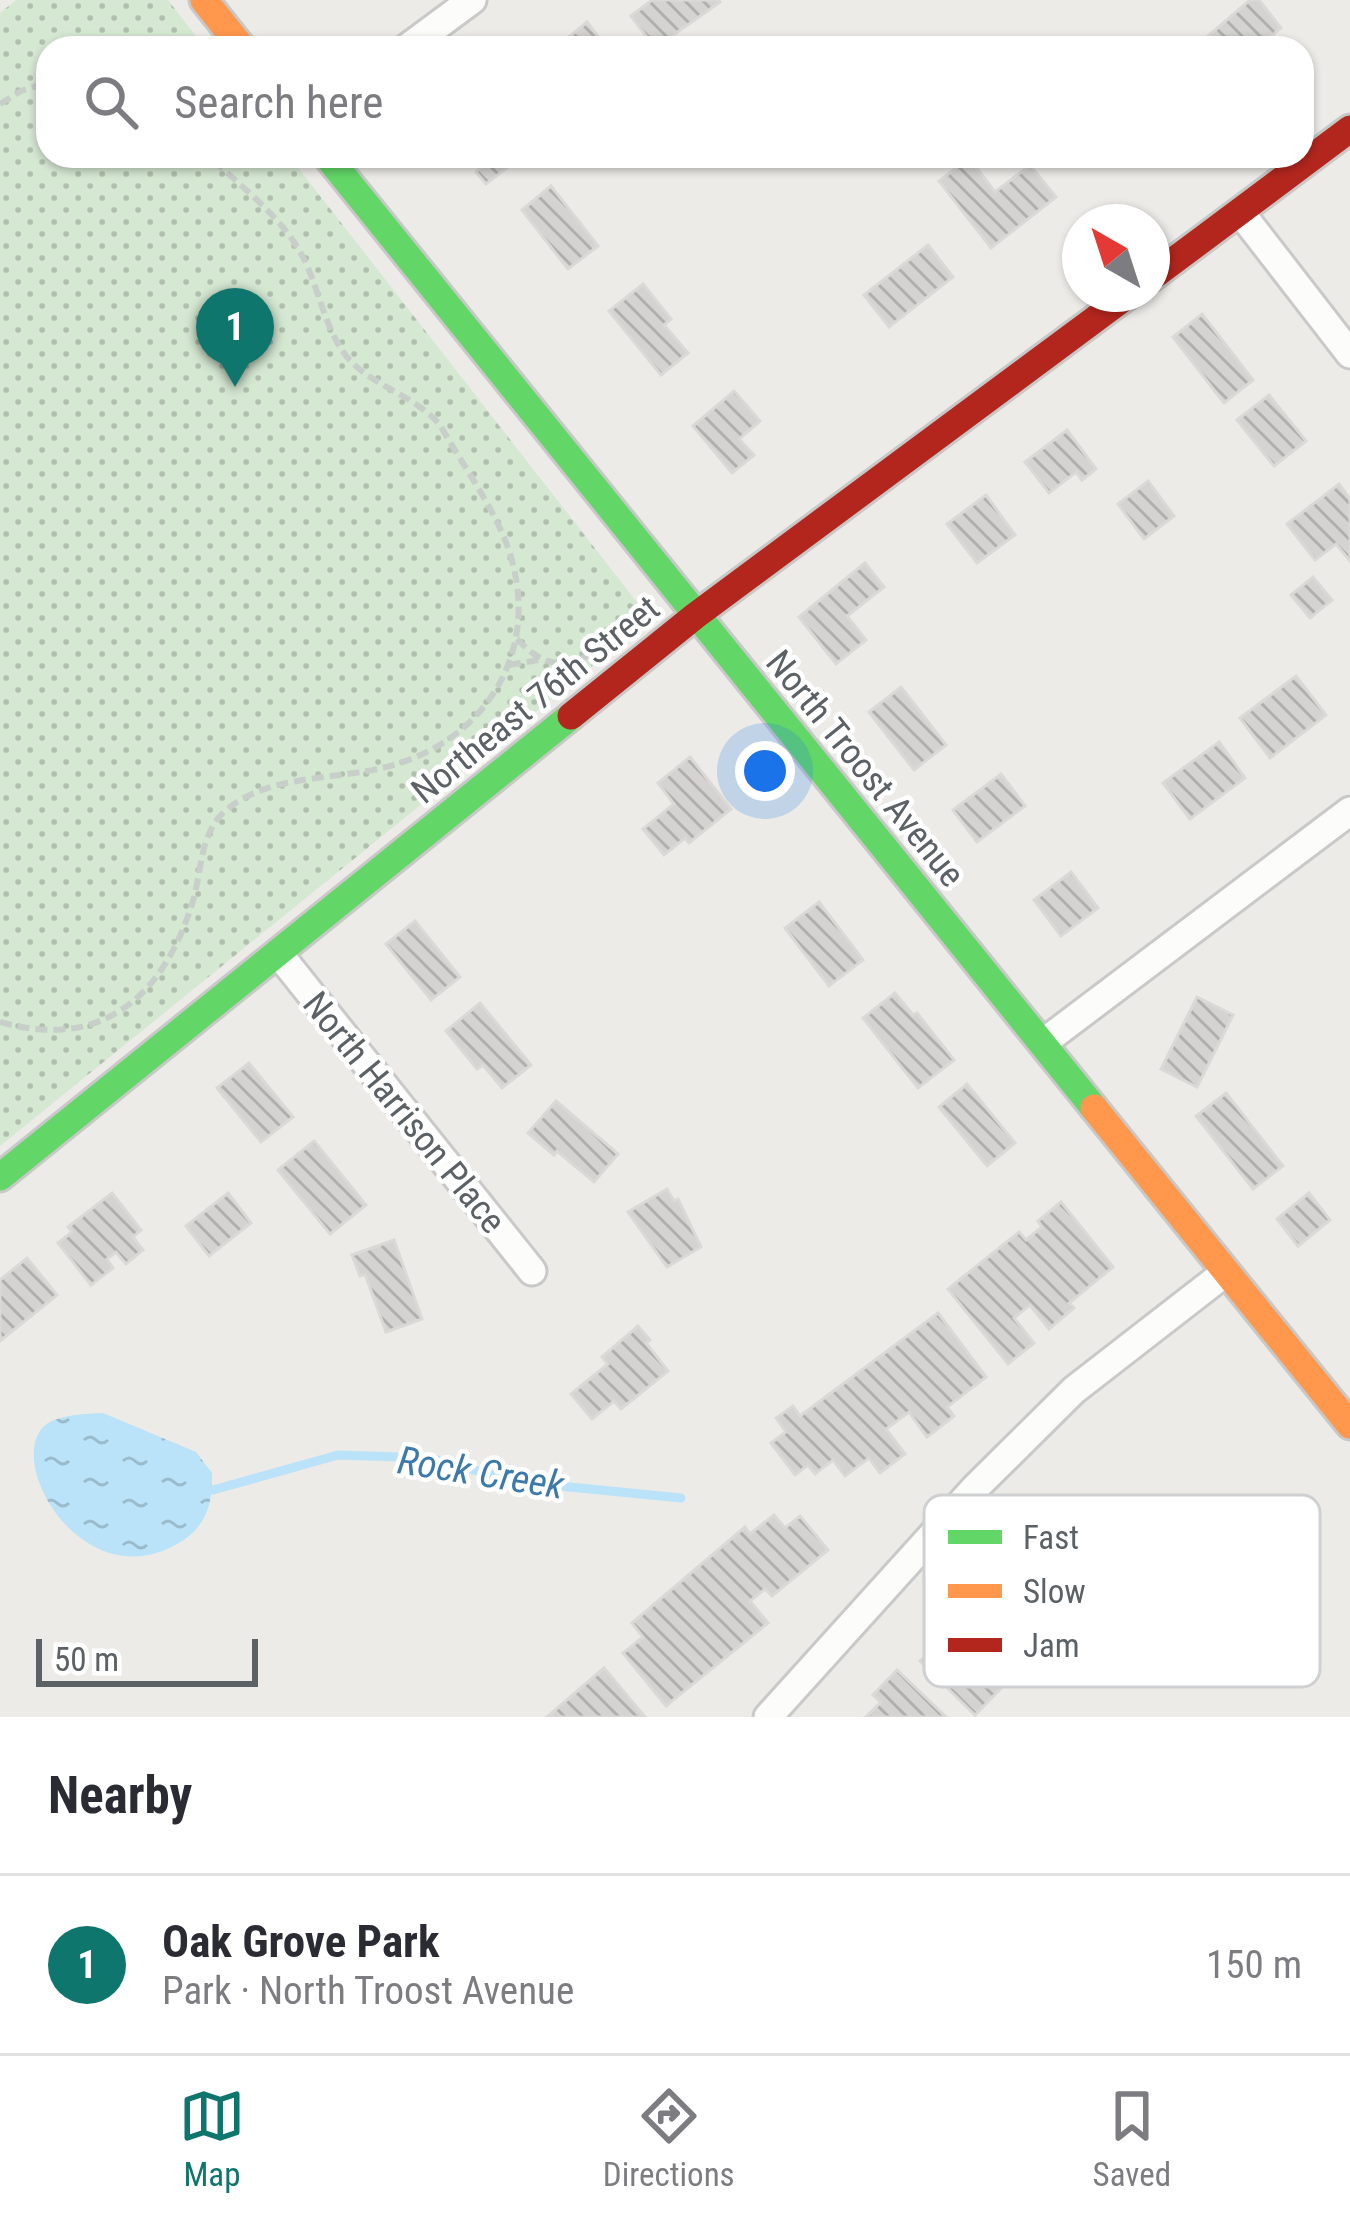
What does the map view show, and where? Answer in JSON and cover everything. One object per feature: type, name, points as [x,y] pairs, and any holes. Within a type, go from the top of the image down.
[{"type":"street","points":[[204,0],[232,36]]},
{"type":"street","points":[[423,36],[472,0]]},
{"type":"street","points":[[1314,156],[1350,129]]},
{"type":"street","name":"North Troost Avenue","points":[[337,168],[1350,1425]]},
{"type":"street","points":[[1170,264],[1298,168]]},
{"type":"street","points":[[1240,212],[1350,354]]},
{"type":"street","name":"Northeast 76th Street","points":[[0,1177],[695,616],[1105,312]]},
{"type":"street","points":[[1044,1042],[1350,811]]},
{"type":"street","name":"North Harrison Place","points":[[278,953],[532,1271]]},
{"type":"street","points":[[969,1495],[1074,1390],[1226,1272]]},
{"type":"street","points":[[768,1717],[924,1544]]},
{"type":"path","points":[[0,104],[36,86]]},
{"type":"path","points":[[0,1022],[59,1030],[113,1016],[137,1002],[170,958],[192,904],[207,836],[218,816],[254,793],[280,784],[388,767],[455,736],[480,716],[509,664],[518,597],[508,549],[440,425],[427,409],[344,354],[299,250],[283,227],[222,168]]},
{"type":"path","points":[[515,638],[538,660]]},
{"type":"path","points":[[509,664],[563,662],[595,652]]},
{"type":"green space","points":[[16,0],[168,0],[196,36],[36,36],[36,168],[298,168],[650,619],[0,1146],[0,13]]},
{"type":"water","points":[[103,1413],[196,1452],[212,1473],[206,1514],[179,1543],[143,1556],[110,1553],[82,1539],[59,1517],[43,1490],[34,1463],[36,1440],[48,1423]]},
{"type":"building","points":[[652,0],[720,2],[672,36],[646,36],[631,16]]},
{"type":"building","points":[[1250,0],[1259,0],[1281,28],[1271,36],[1208,36]]},
{"type":"building","points":[[587,22],[598,36],[570,36]]},
{"type":"building","points":[[480,168],[507,168],[486,184],[476,172]]},
{"type":"building","points":[[956,168],[977,168],[995,192],[1032,168],[1056,197],[991,248],[939,181]]},
{"type":"building","points":[[551,186],[598,246],[568,269],[522,210]]},
{"type":"building","points":[[928,245],[953,277],[889,327],[864,295]]},
{"type":"building","points":[[643,284],[671,319],[664,325],[688,353],[661,375],[609,311]]},
{"type":"building","points":[[1202,314],[1253,380],[1224,403],[1173,337]]},
{"type":"building","points":[[734,391],[760,421],[739,439],[754,455],[732,473],[693,426]]},
{"type":"building","points":[[1269,395],[1306,441],[1274,466],[1237,420]]},
{"type":"building","points":[[1067,430],[1096,469],[1082,480],[1076,472],[1049,493],[1025,462]]},
{"type":"building","points":[[1148,481],[1174,516],[1144,539],[1118,504]]},
{"type":"building","points":[[1339,484],[1350,499],[1350,561],[1336,544],[1315,560],[1287,524]]},
{"type":"building","points":[[986,495],[1015,535],[977,563],[947,524]]},
{"type":"building","points":[[865,563],[884,587],[847,616],[866,640],[836,664],[799,617]]},
{"type":"building","points":[[1313,577],[1332,600],[1310,618],[1291,595]]},
{"type":"building","points":[[1296,676],[1326,715],[1270,758],[1240,718]]},
{"type":"building","points":[[901,687],[946,745],[914,770],[869,712]]},
{"type":"building","points":[[1219,742],[1245,778],[1190,819],[1163,783]]},
{"type":"building","points":[[690,757],[731,809],[689,843],[685,838],[664,855],[643,829],[674,804],[658,783]]},
{"type":"building","points":[[1001,774],[1025,806],[977,842],[953,810]]},
{"type":"building","points":[[1071,872],[1098,908],[1061,936],[1034,900]]},
{"type":"building","points":[[819,902],[863,960],[829,986],[785,928]]},
{"type":"building","points":[[415,921],[460,977],[431,1000],[386,944]]},
{"type":"building","points":[[895,993],[954,1060],[918,1088],[863,1018]]},
{"type":"building","points":[[1197,997],[1233,1015],[1197,1087],[1161,1069]]},
{"type":"building","points":[[480,1003],[531,1065],[502,1088],[483,1065],[477,1069],[446,1031]]},
{"type":"building","points":[[249,1063],[293,1117],[261,1142],[217,1088]]},
{"type":"building","points":[[967,1084],[1015,1143],[987,1166],[939,1107]]},
{"type":"building","points":[[1226,1093],[1283,1166],[1253,1189],[1196,1116]]},
{"type":"building","points":[[556,1101],[618,1154],[594,1182],[528,1133]]},
{"type":"building","points":[[314,1141],[366,1205],[330,1234],[278,1170]]},
{"type":"building","points":[[667,1189],[674,1201],[678,1199],[701,1247],[667,1267],[628,1212]]},
{"type":"building","points":[[112,1193],[141,1230],[133,1237],[143,1250],[126,1264],[116,1252],[107,1259],[113,1268],[91,1285],[58,1243],[72,1232],[68,1227]]},
{"type":"building","points":[[228,1193],[251,1223],[209,1256],[186,1226]]},
{"type":"building","points":[[1309,1193],[1330,1220],[1298,1246],[1277,1219]]},
{"type":"building","points":[[1061,1202],[1113,1267],[1069,1303],[1074,1308],[1049,1329],[1030,1305],[1014,1318],[1034,1343],[1008,1364],[948,1289],[1019,1232],[1026,1240],[1042,1227],[1038,1221]]},
{"type":"building","points":[[394,1240],[422,1319],[386,1332],[365,1274],[360,1276],[352,1255]]},
{"type":"building","points":[[27,1258],[57,1295],[0,1341],[0,1280]]},
{"type":"building","points":[[938,1313],[986,1377],[947,1407],[954,1416],[927,1437],[909,1412],[886,1429],[905,1454],[880,1473],[869,1458],[845,1476],[833,1460],[815,1474],[808,1465],[795,1475],[771,1443],[786,1432],[776,1418],[793,1406],[800,1416]]},
{"type":"building","points":[[638,1326],[668,1371],[621,1409],[614,1401],[592,1419],[571,1394],[608,1364],[602,1357]]},
{"type":"building","points":[[774,1515],[785,1528],[800,1516],[828,1550],[772,1596],[765,1589],[750,1601],[768,1623],[666,1706],[623,1653],[643,1637],[632,1623],[745,1527],[750,1534]]},
{"type":"building","points":[[604,1668],[645,1717],[547,1717]]},
{"type":"building","points":[[897,1670],[946,1717],[866,1717],[881,1702],[873,1695]]},
{"type":"building","points":[[946,1687],[1002,1687],[975,1715]]},
{"type":"waterway","name":"Rock Creek","points":[[213,1490],[338,1455],[430,1458],[519,1482],[681,1498]]},
{"type":"traffic: fast","points":[[337,168],[1094,1108]]},
{"type":"traffic: fast","points":[[0,1177],[571,716]]},
{"type":"traffic: slow","points":[[204,0],[232,36]]},
{"type":"traffic: slow","points":[[1094,1108],[1350,1425]]},
{"type":"traffic: jam","points":[[1314,156],[1350,129]]},
{"type":"traffic: jam","points":[[1170,264],[1298,168]]},
{"type":"traffic: jam","points":[[571,716],[695,616],[1105,312]]},
{"type":"place","name":"Oak Grove Park","points":[[235,387]]}]
